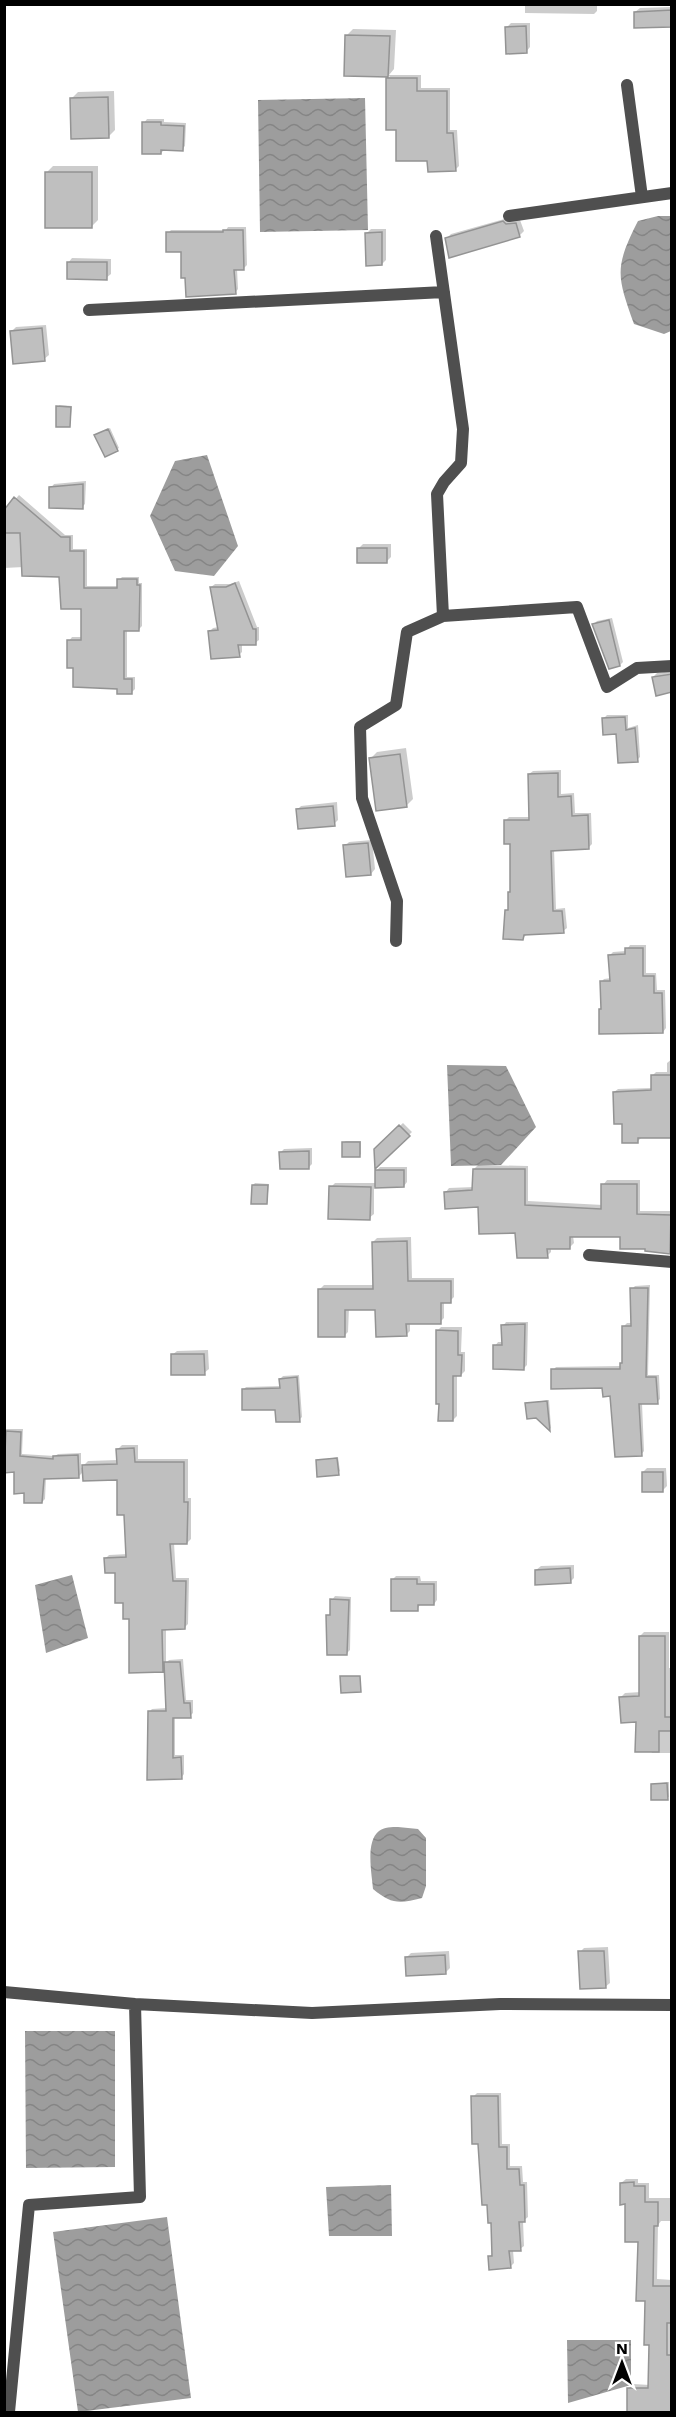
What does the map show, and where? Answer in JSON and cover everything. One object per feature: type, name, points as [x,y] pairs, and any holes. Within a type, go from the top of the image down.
[{"type":"street","points":[[627,85],[642,197]]},
{"type":"street","points":[[509,216],[672,193]]},
{"type":"street","points":[[436,236],[463,429],[461,463],[444,482],[437,494],[443,616]]},
{"type":"street","points":[[89,310],[444,292]]},
{"type":"street","points":[[396,941],[398,901],[362,798],[360,727],[396,705],[407,632],[443,616],[577,607],[607,687],[637,668],[672,666]]},
{"type":"street","points":[[589,1255],[672,1262]]},
{"type":"street","points":[[4,1992],[135,2004],[312,2013],[500,2004],[672,2006]]},
{"type":"street","points":[[9,2412],[29,2205],[140,2197],[135,2004]]},
{"type":"water","points":[[365,98],[368,230],[260,232],[258,100]]},
{"type":"water","points":[[658,216],[672,216],[671,331],[664,334],[634,324],[621,283],[625,250],[638,221]]},
{"type":"water","points":[[207,455],[238,546],[214,576],[175,571],[150,516],[175,461]]},
{"type":"water","points":[[447,1065],[506,1066],[536,1127],[501,1165],[451,1166]]},
{"type":"water","points":[[72,1575],[88,1638],[46,1653],[35,1585]]},
{"type":"water","points":[[398,1827],[418,1829],[426,1838],[426,1886],[422,1898],[407,1901],[390,1900],[373,1889],[370,1858],[372,1843],[379,1831]]},
{"type":"water","points":[[25,2031],[115,2031],[115,2167],[26,2168]]},
{"type":"water","points":[[391,2185],[392,2236],[329,2236],[326,2187]]},
{"type":"water","points":[[167,2217],[191,2398],[78,2412],[53,2232]]},
{"type":"water","points":[[567,2340],[631,2340],[631,2385],[568,2403]]},
{"type":"building","points":[[672,10],[672,27],[634,28],[634,12]]},
{"type":"building","points":[[526,26],[527,53],[506,54],[505,27]]},
{"type":"building","points":[[345,35],[390,36],[388,77],[344,76]]},
{"type":"building","points":[[386,78],[417,78],[417,91],[447,91],[447,133],[453,133],[456,171],[428,172],[427,161],[396,161],[396,130],[386,130]]},
{"type":"building","points":[[108,97],[109,138],[71,139],[70,98]]},
{"type":"building","points":[[142,122],[161,122],[161,125],[184,126],[183,151],[161,150],[161,154],[142,154]]},
{"type":"building","points":[[45,172],[92,172],[92,228],[45,228]]},
{"type":"building","points":[[503,221],[506,224],[516,223],[520,237],[449,258],[445,238]]},
{"type":"building","points":[[223,230],[243,230],[244,270],[234,270],[236,294],[186,297],[185,278],[181,278],[181,252],[166,252],[166,232],[223,232]]},
{"type":"building","points":[[382,232],[382,265],[366,266],[365,233]]},
{"type":"building","points":[[67,262],[107,262],[107,280],[67,279]]},
{"type":"building","points":[[42,328],[45,361],[13,364],[10,331]]},
{"type":"building","points":[[56,406],[71,407],[70,427],[56,427]]},
{"type":"building","points":[[108,429],[118,451],[105,457],[94,435]]},
{"type":"building","points":[[83,484],[83,509],[49,508],[49,487]]},
{"type":"building","points":[[14,497],[61,537],[70,537],[70,551],[84,551],[84,588],[117,588],[117,579],[137,579],[137,585],[140,585],[139,631],[124,631],[124,679],[132,679],[132,694],[117,694],[117,689],[73,687],[73,668],[67,668],[67,640],[81,640],[81,609],[61,609],[59,577],[22,576],[20,533],[4,533],[4,510]]},
{"type":"building","points":[[357,548],[387,548],[387,563],[357,563]]},
{"type":"building","points":[[235,583],[253,629],[256,629],[256,645],[238,645],[240,657],[211,659],[208,631],[218,630],[210,587],[226,587]]},
{"type":"building","points":[[609,620],[620,666],[609,669],[592,624]]},
{"type":"building","points":[[672,674],[672,692],[656,696],[652,677]]},
{"type":"building","points":[[625,717],[626,730],[635,728],[638,762],[618,763],[616,734],[603,735],[602,718]]},
{"type":"building","points":[[400,754],[407,807],[376,811],[369,758]]},
{"type":"building","points":[[558,773],[558,797],[571,796],[572,816],[588,815],[589,849],[551,851],[553,911],[562,911],[564,933],[524,935],[523,940],[503,939],[505,910],[508,910],[508,892],[510,892],[510,844],[504,844],[504,820],[529,820],[528,774]]},
{"type":"building","points":[[333,806],[335,826],[298,829],[296,809]]},
{"type":"building","points":[[368,843],[371,875],[346,877],[343,845]]},
{"type":"building","points":[[625,948],[643,948],[643,976],[654,976],[654,993],[662,993],[663,1033],[599,1034],[600,981],[610,981],[608,955],[625,954]]},
{"type":"building","points":[[651,1075],[672,1075],[671,1138],[638,1138],[638,1143],[622,1143],[622,1124],[614,1124],[613,1092],[651,1090]]},
{"type":"building","points":[[399,1125],[410,1136],[375,1169],[374,1149]]},
{"type":"building","points":[[342,1142],[360,1142],[360,1157],[342,1157]]},
{"type":"building","points":[[309,1151],[309,1169],[280,1169],[279,1152]]},
{"type":"building","points":[[473,1169],[525,1169],[525,1205],[601,1209],[601,1184],[637,1184],[637,1214],[671,1215],[670,1254],[645,1251],[645,1249],[620,1249],[620,1237],[570,1237],[570,1249],[547,1249],[548,1258],[517,1258],[515,1233],[479,1234],[478,1207],[445,1209],[444,1192],[472,1190]]},
{"type":"building","points":[[375,1170],[404,1170],[404,1187],[375,1188]]},
{"type":"building","points":[[252,1185],[268,1185],[267,1204],[251,1204]]},
{"type":"building","points":[[329,1186],[371,1187],[370,1220],[328,1219]]},
{"type":"building","points":[[407,1241],[408,1281],[451,1281],[451,1303],[441,1303],[441,1324],[406,1324],[407,1336],[376,1337],[375,1310],[345,1310],[345,1337],[318,1337],[318,1289],[373,1289],[372,1242]]},
{"type":"building","points":[[630,1288],[648,1288],[646,1377],[656,1377],[658,1404],[639,1404],[642,1456],[615,1457],[610,1396],[603,1397],[602,1388],[551,1389],[551,1369],[620,1369],[622,1326],[631,1326]]},
{"type":"building","points":[[525,1324],[524,1370],[493,1369],[493,1345],[502,1345],[501,1325]]},
{"type":"building","points":[[436,1330],[458,1331],[458,1355],[462,1355],[461,1376],[453,1376],[453,1421],[438,1421]]},
{"type":"building","points":[[171,1354],[204,1354],[205,1375],[171,1375]]},
{"type":"building","points":[[297,1377],[300,1422],[276,1422],[275,1410],[242,1410],[242,1389],[280,1388],[279,1379]]},
{"type":"building","points":[[547,1401],[550,1431],[536,1418],[527,1419],[525,1403]]},
{"type":"building","points":[[6,1431],[21,1432],[20,1456],[53,1459],[53,1456],[78,1455],[79,1478],[44,1479],[42,1503],[24,1503],[24,1493],[14,1494],[14,1472],[4,1473]]},
{"type":"building","points":[[134,1448],[135,1462],[184,1462],[184,1502],[188,1502],[187,1544],[170,1544],[173,1581],[186,1581],[185,1629],[162,1630],[163,1672],[129,1673],[129,1619],[123,1619],[123,1603],[115,1603],[115,1573],[105,1573],[104,1558],[126,1557],[124,1515],[117,1515],[117,1480],[83,1481],[82,1465],[117,1464],[116,1449]]},
{"type":"building","points":[[337,1458],[339,1475],[317,1477],[316,1460]]},
{"type":"building","points":[[642,1472],[663,1472],[663,1492],[642,1492]]},
{"type":"building","points":[[570,1568],[571,1583],[535,1585],[535,1570]]},
{"type":"building","points":[[391,1579],[417,1579],[417,1584],[434,1584],[434,1605],[418,1605],[418,1611],[391,1611]]},
{"type":"building","points":[[330,1599],[349,1600],[347,1655],[327,1655],[326,1615],[330,1615]]},
{"type":"building","points":[[639,1636],[665,1636],[665,1717],[672,1717],[672,1731],[659,1731],[659,1752],[635,1752],[636,1722],[621,1723],[619,1697],[639,1696]]},
{"type":"building","points":[[164,1662],[180,1662],[184,1703],[190,1703],[191,1718],[173,1718],[173,1758],[181,1757],[182,1779],[147,1780],[148,1711],[166,1711]]},
{"type":"building","points":[[340,1676],[360,1676],[361,1692],[341,1693]]},
{"type":"building","points":[[667,1783],[668,1800],[651,1800],[651,1784]]},
{"type":"building","points":[[578,1951],[604,1951],[606,1988],[580,1989]]},
{"type":"building","points":[[445,1955],[446,1974],[406,1976],[405,1957]]},
{"type":"building","points":[[471,2096],[498,2096],[499,2147],[507,2147],[507,2169],[519,2169],[520,2185],[524,2185],[525,2222],[519,2222],[521,2251],[509,2251],[511,2268],[489,2270],[488,2256],[492,2256],[491,2223],[488,2223],[487,2205],[482,2205],[478,2144],[472,2144]]},
{"type":"building","points":[[634,2182],[634,2186],[645,2186],[645,2202],[658,2202],[658,2226],[654,2226],[653,2286],[672,2286],[672,2323],[667,2323],[667,2355],[672,2355],[672,2412],[627,2412],[627,2388],[648,2388],[649,2345],[644,2345],[645,2301],[636,2301],[638,2242],[625,2242],[625,2204],[620,2205],[620,2183]]}]
